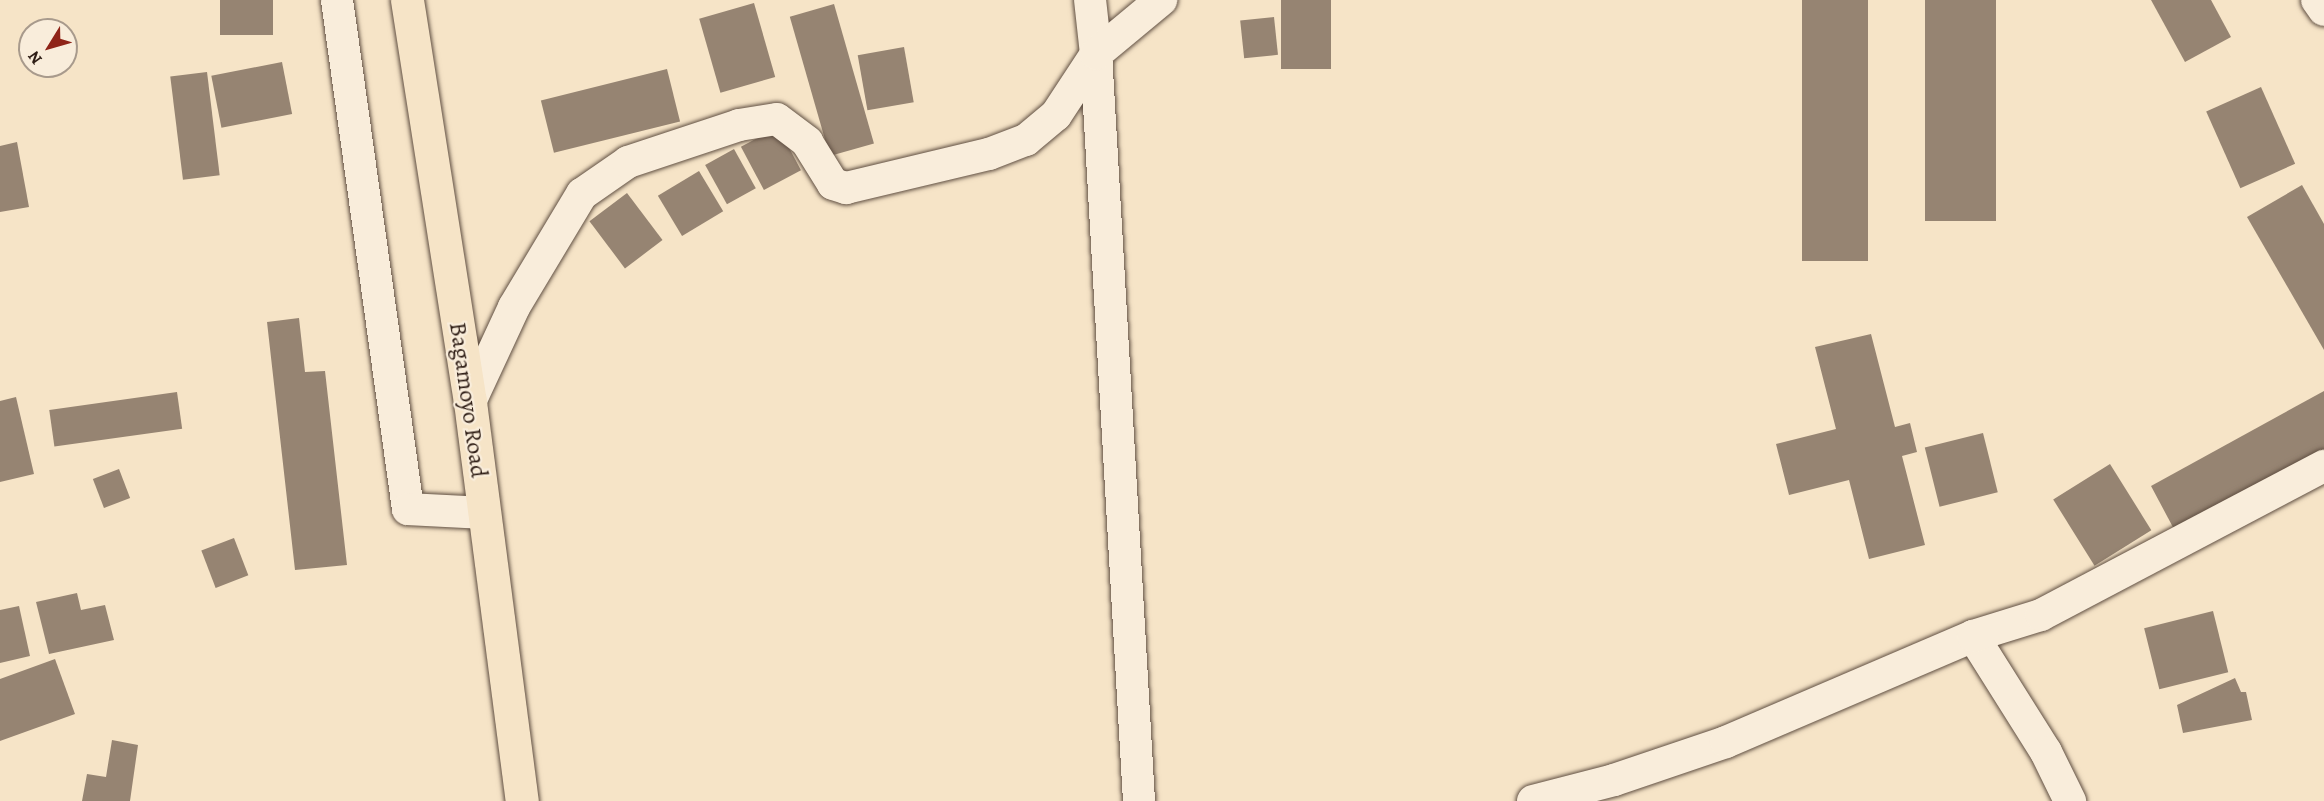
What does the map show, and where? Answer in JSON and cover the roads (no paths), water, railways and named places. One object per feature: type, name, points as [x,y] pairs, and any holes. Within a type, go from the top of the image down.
[{"type":"highway","name":"Bagamoyo Road","points":[[408,0],[470,402],[522,801]]},
{"type":"street","points":[[337,0],[408,509],[484,513]]},
{"type":"street","points":[[1090,0],[1096,54],[1139,801]]},
{"type":"street","points":[[470,402],[514,306],[582,194],[628,162],[739,125],[777,119],[807,142],[833,184],[846,188],[988,154],[1026,140],[1056,115],[1096,54],[1161,0]]},
{"type":"street","points":[[2317,0],[2324,10]]},
{"type":"street","points":[[1533,801],[1614,780],[1726,742],[1973,636],[2041,615],[2324,466]]},
{"type":"street","points":[[1973,636],[2046,752],[2070,801]]}]
